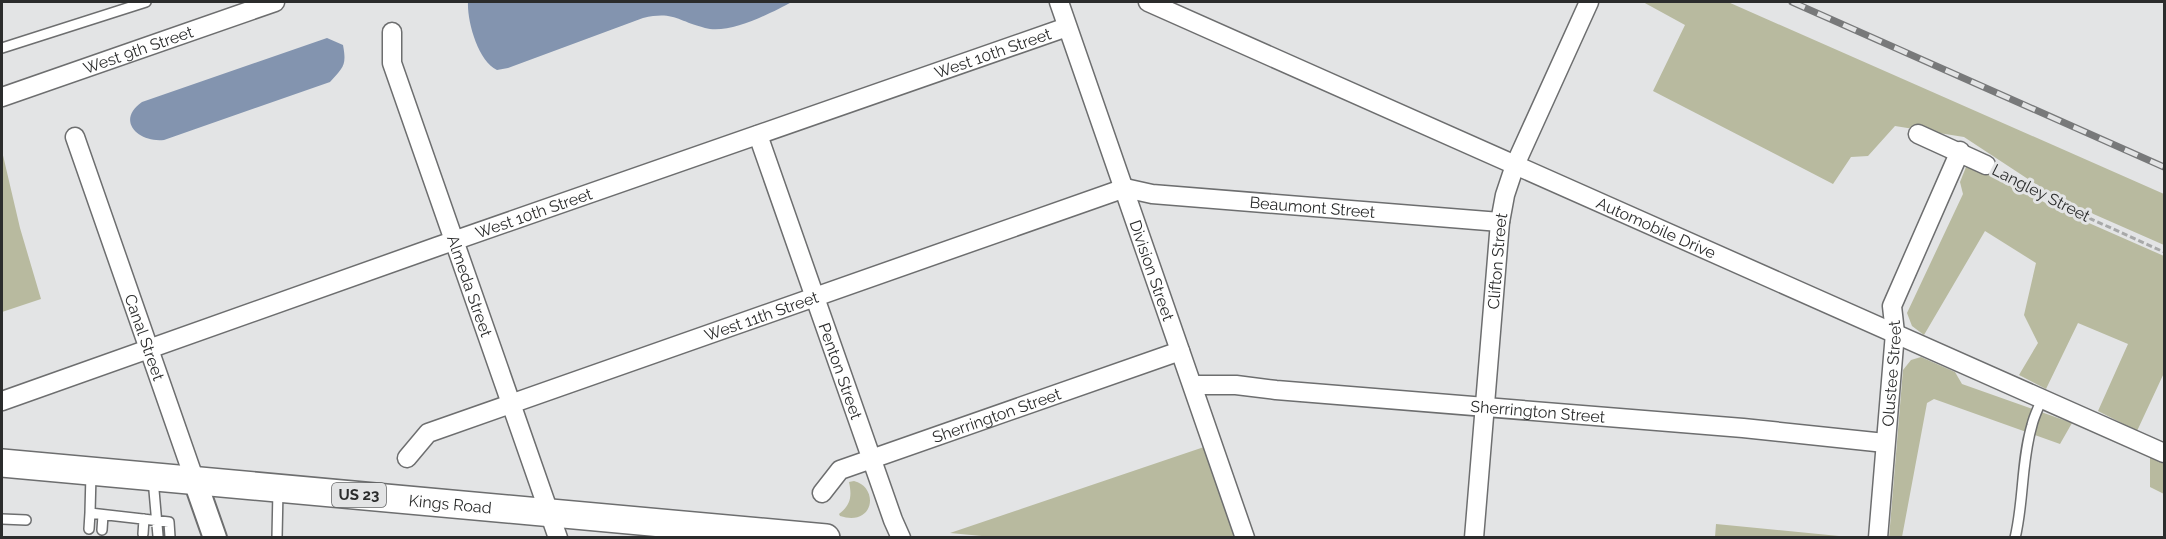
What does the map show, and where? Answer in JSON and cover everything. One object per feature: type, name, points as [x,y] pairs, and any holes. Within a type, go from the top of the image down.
[{"type":"main road","name":"Kings Road","points":[[2,463],[826,537]]},
{"type":"street","name":"West 9th Street","points":[[2,97],[275,2]]},
{"type":"street","name":"Division Street","points":[[1059,2],[1245,537]]},
{"type":"street","name":"Automobile Drive","points":[[1148,2],[2164,453]]},
{"type":"street","name":"Clifton Street","points":[[1474,537],[1500,222],[1505,195],[1515,165],[1589,2]]},
{"type":"street","name":"West 10th Street","points":[[2,401],[1067,27]]},
{"type":"street","name":"Almeda Street","points":[[392,32],[392,63],[558,537]]},
{"type":"street","name":"Langley Street","points":[[1918,134],[1960,151],[1986,165]]},
{"type":"street","name":"Penton Street","points":[[758,135],[901,537]]},
{"type":"street","name":"Canal Street","points":[[75,137],[215,537]]},
{"type":"street","name":"Olustee Street","points":[[1878,537],[1895,333],[1892,306],[1960,151]]},
{"type":"street","name":"Beaumont Street","points":[[1125,188],[1152,194],[1500,222]]},
{"type":"street","name":"West 11th Street","points":[[407,458],[428,433],[1125,188]]},
{"type":"street","name":"Sherrington Street","points":[[822,494],[840,470],[1180,351]]},
{"type":"street","name":"Sherrington Street","points":[[1192,385],[1236,385],[1485,408],[1743,428],[1885,443]]},
{"type":"lane","points":[[2,48],[146,2]]},
{"type":"lane","points":[[2015,537],[2026,454],[2032,424],[2042,398]]},
{"type":"lane","points":[[89,529],[91,471]]},
{"type":"lane","points":[[153,477],[158,536]]},
{"type":"lane","points":[[277,537],[278,488]]},
{"type":"lane","points":[[90,513],[169,522],[170,537]]},
{"type":"lane","points":[[102,530],[103,515]]},
{"type":"lane","points":[[2,519],[26,520]]},
{"type":"lane","points":[[143,534],[144,519]]},
{"type":"path","name":"Langley Street","points":[[1986,165],[2058,204],[2164,252]]},
{"type":"green space","points":[[1643,2],[1728,2],[2164,194],[2164,245],[2057,198],[1964,137],[1895,126],[1868,156],[1851,157],[1833,184],[1653,91],[1685,25]]},
{"type":"green space","points":[[2,151],[20,228],[41,299],[2,312]]},
{"type":"green space","points":[[1968,162],[2057,209],[2164,256],[2164,373],[2137,431],[2098,411],[2128,344],[2078,323],[2046,389],[2019,375],[2038,343],[2024,315],[2036,263],[1985,231],[1924,335],[1912,326],[1907,313],[1963,194],[1960,182]]},
{"type":"green space","points":[[1921,357],[1955,372],[1962,384],[2072,423],[2060,444],[1934,399],[1927,403],[1902,537],[1889,538],[1903,370],[1911,360]]},
{"type":"green space","points":[[1204,447],[1229,516],[1234,538],[1003,538],[950,533]]},
{"type":"green space","points":[[2150,457],[2164,464],[2164,494],[2150,487]]},
{"type":"green space","points":[[854,481],[867,491],[870,505],[860,516],[852,518],[840,516],[839,514],[850,500],[849,482]]},
{"type":"green space","points":[[1716,524],[1849,537],[1715,537]]},
{"type":"water","points":[[468,2],[792,2],[750,22],[726,28],[705,28],[669,16],[643,18],[508,68],[497,70],[490,65],[479,50],[469,19]]},
{"type":"water","points":[[327,38],[343,45],[344,52],[343,66],[330,82],[164,140],[146,138],[133,129],[131,116],[134,109],[142,102]]},
{"type":"railway","points":[[1792,2],[2164,167]]}]
